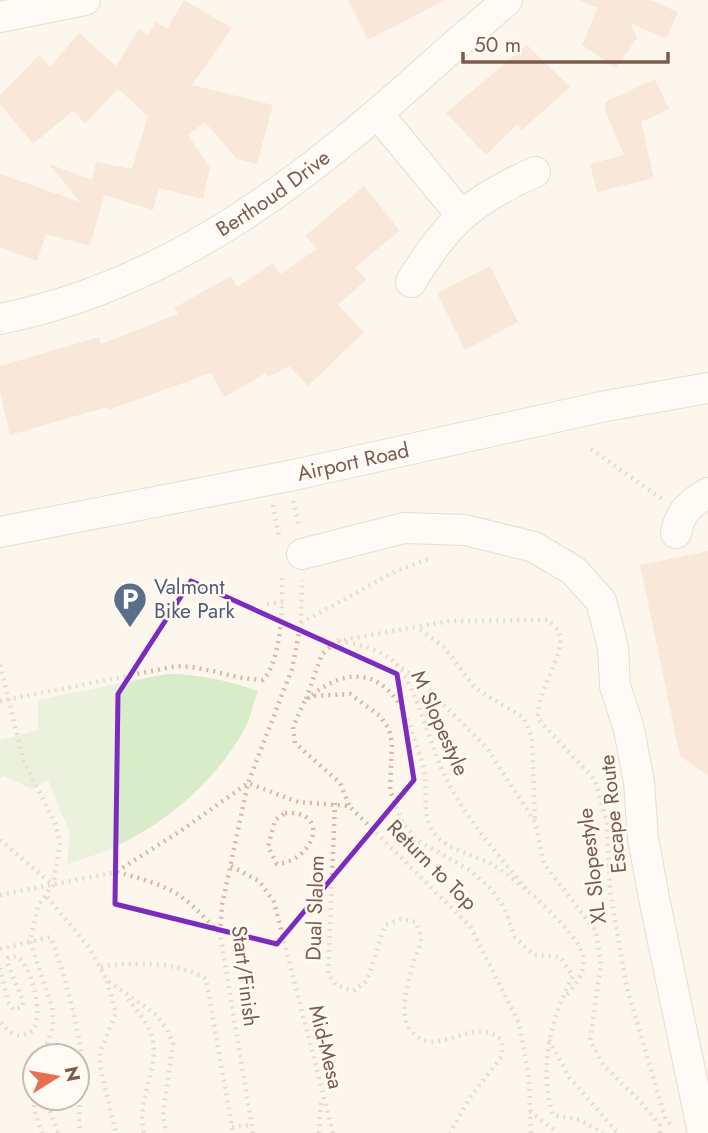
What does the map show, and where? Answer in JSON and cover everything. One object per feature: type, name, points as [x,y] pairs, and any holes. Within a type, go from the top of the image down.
[{"type":"street","points":[[0,17],[85,0]]},
{"type":"street","name":"Berthoud Drive","points":[[0,319],[81,297],[124,281],[205,242],[281,191],[379,114],[487,7]]},
{"type":"street","points":[[379,114],[460,215]]},
{"type":"street","points":[[411,282],[433,245],[460,215],[495,190],[535,172]]},
{"type":"street","name":"Airport Road","points":[[0,532],[278,478],[606,406],[708,388]]},
{"type":"street","points":[[680,523],[689,503],[708,493]]},
{"type":"street","points":[[287,554],[404,528],[465,530],[534,547],[574,570],[601,601],[613,647],[615,686],[629,729],[639,782],[643,838],[654,898],[703,1133]]},
{"type":"path","points":[[591,449],[680,523]]},
{"type":"path","name":"Start/Finish","points":[[253,1133],[220,934],[248,783],[292,669],[301,623],[287,554],[278,478]]},
{"type":"path","points":[[0,701],[177,666],[205,667],[249,680],[263,680],[271,673],[283,601],[287,554],[278,478]]},
{"type":"path","points":[[301,623],[396,571],[434,557]]},
{"type":"path","points":[[267,604],[283,601]]},
{"type":"path","name":"XL Slopestyle","points":[[337,641],[378,632],[419,629],[449,621],[549,620],[559,632],[560,645],[536,705],[538,719],[595,780],[607,823],[610,891],[627,989],[665,1117],[676,1133]]},
{"type":"path","points":[[419,629],[444,647],[475,688],[524,718],[532,737],[535,822],[544,864],[596,931],[601,965],[590,1040],[604,1066],[660,1125],[660,1133]]},
{"type":"path","points":[[305,700],[322,654],[337,641]]},
{"type":"path","name":"M Slopestyle","points":[[337,641],[370,649],[396,664],[418,707],[446,779],[461,805],[479,833],[536,900]]},
{"type":"path","points":[[396,664],[420,681],[487,748],[535,822]]},
{"type":"path","points":[[0,665],[24,762],[55,823],[60,843],[53,885],[38,906],[30,941],[52,1007],[53,1027],[48,1042]]},
{"type":"path","points":[[305,700],[329,683],[364,676],[377,681],[392,693],[410,721],[425,775],[425,810],[432,831],[440,840],[495,867],[536,900],[574,938],[583,957],[579,982],[558,1004]]},
{"type":"path","points":[[312,696],[350,694],[380,716],[389,729],[392,743],[390,790],[402,822],[417,840],[471,871],[491,889],[504,907],[515,937],[528,950],[534,955],[560,957],[573,976],[558,1004],[549,1039],[548,1099],[553,1115],[580,1120],[603,1133]]},
{"type":"path","name":"Return to Top","points":[[305,700],[293,727],[295,743],[340,783],[349,806],[470,926],[519,1023],[529,1078],[531,1133]]},
{"type":"path","points":[[0,895],[116,872],[183,830],[248,783],[298,802],[349,806]]},
{"type":"path","points":[[296,813],[298,802]]},
{"type":"path","name":"Dual Slalom","points":[[335,803],[328,974],[336,985],[353,990],[366,981],[385,925],[401,919],[415,922],[421,938],[405,1008],[406,1024],[415,1036],[428,1041],[443,1041],[484,1029],[494,1032],[502,1041],[502,1056],[469,1099],[450,1133]]},
{"type":"path","points":[[285,813],[296,813],[307,817],[313,826],[309,845],[301,856],[288,863],[277,864],[268,847],[275,820],[285,813]]},
{"type":"path","points":[[0,840],[53,885]]},
{"type":"path","name":"Mid-Mesa","points":[[231,866],[259,881],[275,902],[321,1094],[333,1133]]},
{"type":"path","points":[[116,872],[163,884],[191,902],[220,934]]},
{"type":"path","points":[[47,897],[88,946],[107,980],[116,1013],[100,1052],[100,1066],[116,1133]]},
{"type":"path","points":[[0,949],[50,937],[58,953],[81,1054],[77,1105],[80,1133]]},
{"type":"path","points":[[0,968],[8,1002],[14,1010],[18,1010],[23,1006],[23,1001],[7,967],[11,957],[19,957],[23,961],[38,1014],[33,1030],[23,1036],[13,1034],[0,1021]]},
{"type":"path","points":[[101,967],[121,963],[180,969],[206,979],[233,1130],[251,1125]]},
{"type":"path","points":[[107,980],[155,1014],[173,1043],[163,1115],[166,1133]]},
{"type":"path","points":[[125,995],[144,1021],[153,1041],[140,1115],[144,1133]]},
{"type":"path","points":[[549,1039],[570,1078],[618,1133]]},
{"type":"path","points":[[318,1133],[321,1094]]},
{"type":"path","points":[[530,1110],[558,1133]]},
{"type":"path","points":[[35,1112],[43,1133]]},
{"type":"path","points":[[51,1112],[58,1133]]},
{"type":"highlighted area","points":[[191,581],[397,674],[414,780],[277,944],[115,904],[118,694]]},
{"type":"green space","points":[[166,674],[212,678],[258,691],[245,727],[228,755],[210,777],[168,815],[120,844],[67,864],[70,834],[48,780],[32,789],[4,776],[0,779],[0,740],[38,730],[38,700]]},
{"type":"building","points":[[184,0],[232,28],[192,85],[273,105],[257,164],[237,159],[205,122],[188,135],[210,168],[203,199],[159,188],[153,210],[104,195],[90,246],[46,234],[37,261],[0,247],[0,174],[80,202],[49,164],[92,180],[96,162],[132,169],[148,116],[118,89],[85,123],[73,111],[33,144],[0,104],[0,95],[39,55],[50,67],[79,33],[116,66],[139,29],[148,35],[156,22],[167,29]]},
{"type":"building","points":[[348,0],[445,0],[368,40]]},
{"type":"building","points":[[579,0],[650,0],[678,12],[666,39],[631,23],[637,38],[616,68],[582,45],[598,8]]},
{"type":"building","points":[[527,45],[570,87],[522,130],[517,125],[486,155],[446,113]]},
{"type":"building","points":[[655,79],[669,109],[641,122],[654,178],[597,192],[590,164],[624,155],[605,110],[605,102]]},
{"type":"building","points":[[364,186],[400,231],[355,267],[366,280],[338,305],[364,332],[308,386],[289,366],[268,377],[266,373],[224,397],[211,373],[108,410],[107,407],[10,435],[0,392],[0,366],[99,337],[101,344],[178,314],[174,308],[231,276],[237,287],[273,263],[280,274],[317,249],[305,236]]},
{"type":"building","points":[[490,266],[518,322],[465,350],[437,293]]},
{"type":"building","points":[[708,551],[708,776],[680,756],[640,565]]},
{"type":"place","name":"Valmont Bike Park","points":[[130,629]]}]
